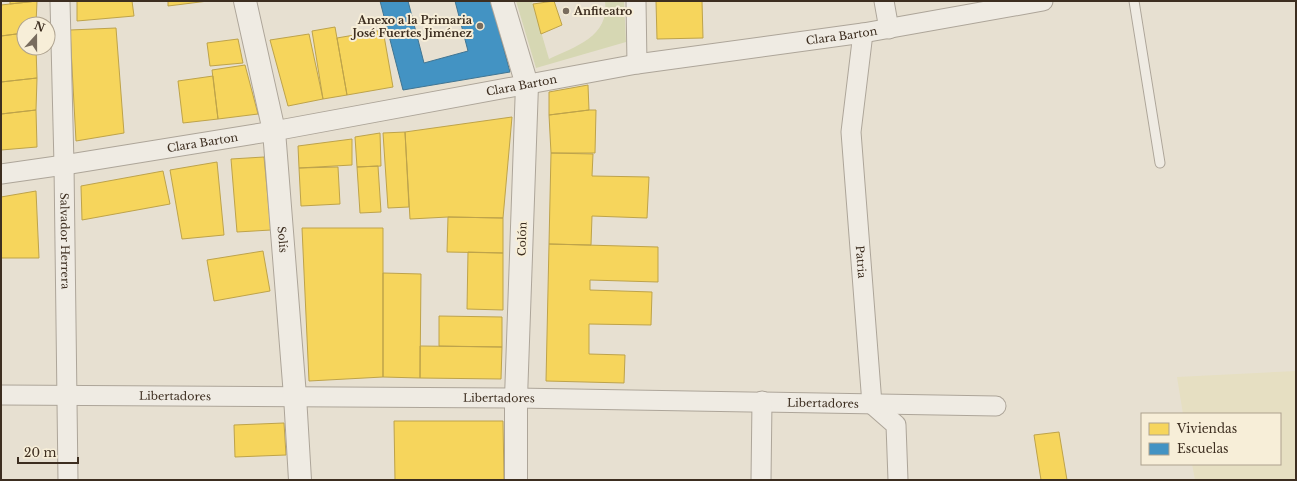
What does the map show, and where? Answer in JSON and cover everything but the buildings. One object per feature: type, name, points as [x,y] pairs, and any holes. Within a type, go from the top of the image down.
[{"type":"street","name":"Salvador Herrera","points":[[60,1],[64,165],[68,480]]},
{"type":"street","name":"Solís","points":[[245,1],[274,131],[295,396],[300,480]]},
{"type":"street","name":"Colón","points":[[502,1],[527,85],[516,398],[516,480]]},
{"type":"street","points":[[636,1],[637,64]]},
{"type":"street","points":[[884,1],[889,29]]},
{"type":"street","name":"Clara Barton","points":[[1,174],[274,131],[637,64],[889,29],[1043,1]]},
{"type":"street","name":"Patria","points":[[863,33],[851,132],[872,404]]},
{"type":"street","name":"Libertadores","points":[[1,395],[516,398],[996,406]]},
{"type":"street","points":[[761,480],[762,401]]},
{"type":"street","points":[[872,404],[896,425],[898,480]]},
{"type":"lane","points":[[1134,1],[1160,163]]},
{"type":"shaded area","points":[[1296,371],[1296,480],[1195,480],[1192,465],[1281,465],[1281,413],[1183,413],[1177,377]]},
{"type":"green space","points":[[516,1],[532,1],[549,59],[579,45],[596,32],[602,24],[605,13],[605,1],[624,1],[626,42],[536,68]]},
{"type":"place","name":"Anfiteatro","points":[[566,11]]},
{"type":"place","name":"Anexo a la Primaria José Fuertes Jiménez","points":[[480,26]]}]
